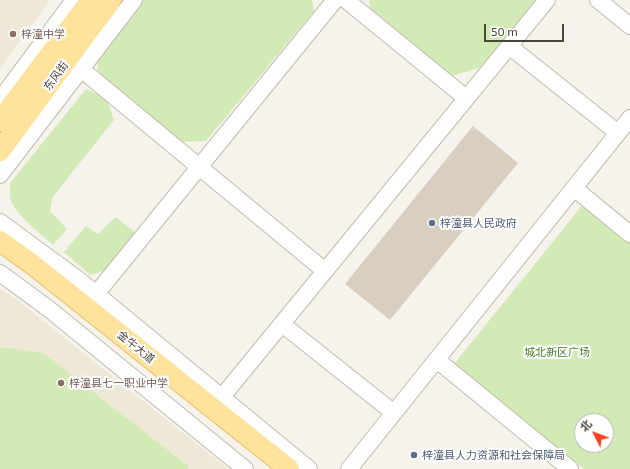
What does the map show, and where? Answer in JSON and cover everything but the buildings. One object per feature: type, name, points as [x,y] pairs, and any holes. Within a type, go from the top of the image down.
[{"type":"main road","name":"东风街","points":[[0,121],[91,0]]},
{"type":"main road","name":"东风街","points":[[0,151],[111,0]]},
{"type":"main road","name":"金牛大道","points":[[0,241],[32,264],[289,469]]},
{"type":"main road","name":"金牛大道","points":[[0,256],[17,267],[268,469]]},
{"type":"street","points":[[0,100],[74,0]]},
{"type":"street","points":[[0,175],[134,0]]},
{"type":"street","points":[[96,294],[335,0]]},
{"type":"street","points":[[346,0],[466,98]]},
{"type":"street","points":[[221,398],[547,0]]},
{"type":"street","points":[[598,0],[630,26]]},
{"type":"street","points":[[509,46],[618,133]]},
{"type":"street","points":[[81,69],[325,271]]},
{"type":"street","points":[[349,469],[630,118]]},
{"type":"street","points":[[574,188],[630,234]]},
{"type":"street","points":[[0,222],[96,294],[309,469]]},
{"type":"street","points":[[0,273],[49,308],[245,469]]},
{"type":"street","points":[[282,324],[394,413]]},
{"type":"street","points":[[437,360],[570,469]]},
{"type":"shaded area","name":"梓潼中学","points":[[0,0],[50,0],[0,69]]},
{"type":"shaded area","name":"梓潼县七一职业中学","points":[[0,289],[15,298],[228,469],[0,469]]},
{"type":"green space","points":[[140,0],[312,0],[314,11],[206,141],[180,142],[98,73],[97,55]]},
{"type":"green space","points":[[369,0],[538,0],[485,66],[452,76],[370,8]]},
{"type":"green space","points":[[86,89],[100,95],[108,102],[114,120],[52,198],[50,211],[67,229],[53,245],[16,210],[11,200],[10,183]]},
{"type":"green space","name":"城北新区广场","points":[[585,202],[630,239],[630,469],[584,469],[454,364]]},
{"type":"green space","points":[[116,217],[137,234],[107,270],[90,275],[64,252],[86,226],[98,234]]},
{"type":"green space","name":"梓潼县七一职业中学","points":[[0,347],[43,353],[188,466],[188,469],[0,469]]},
{"type":"place","name":"梓潼中学","points":[[13,34]]},
{"type":"place","name":"梓潼县人民政府","points":[[432,223]]},
{"type":"place","name":"梓潼县七一职业中学","points":[[61,383]]},
{"type":"place","name":"梓潼县人力资源和社会保障局","points":[[414,455]]}]
